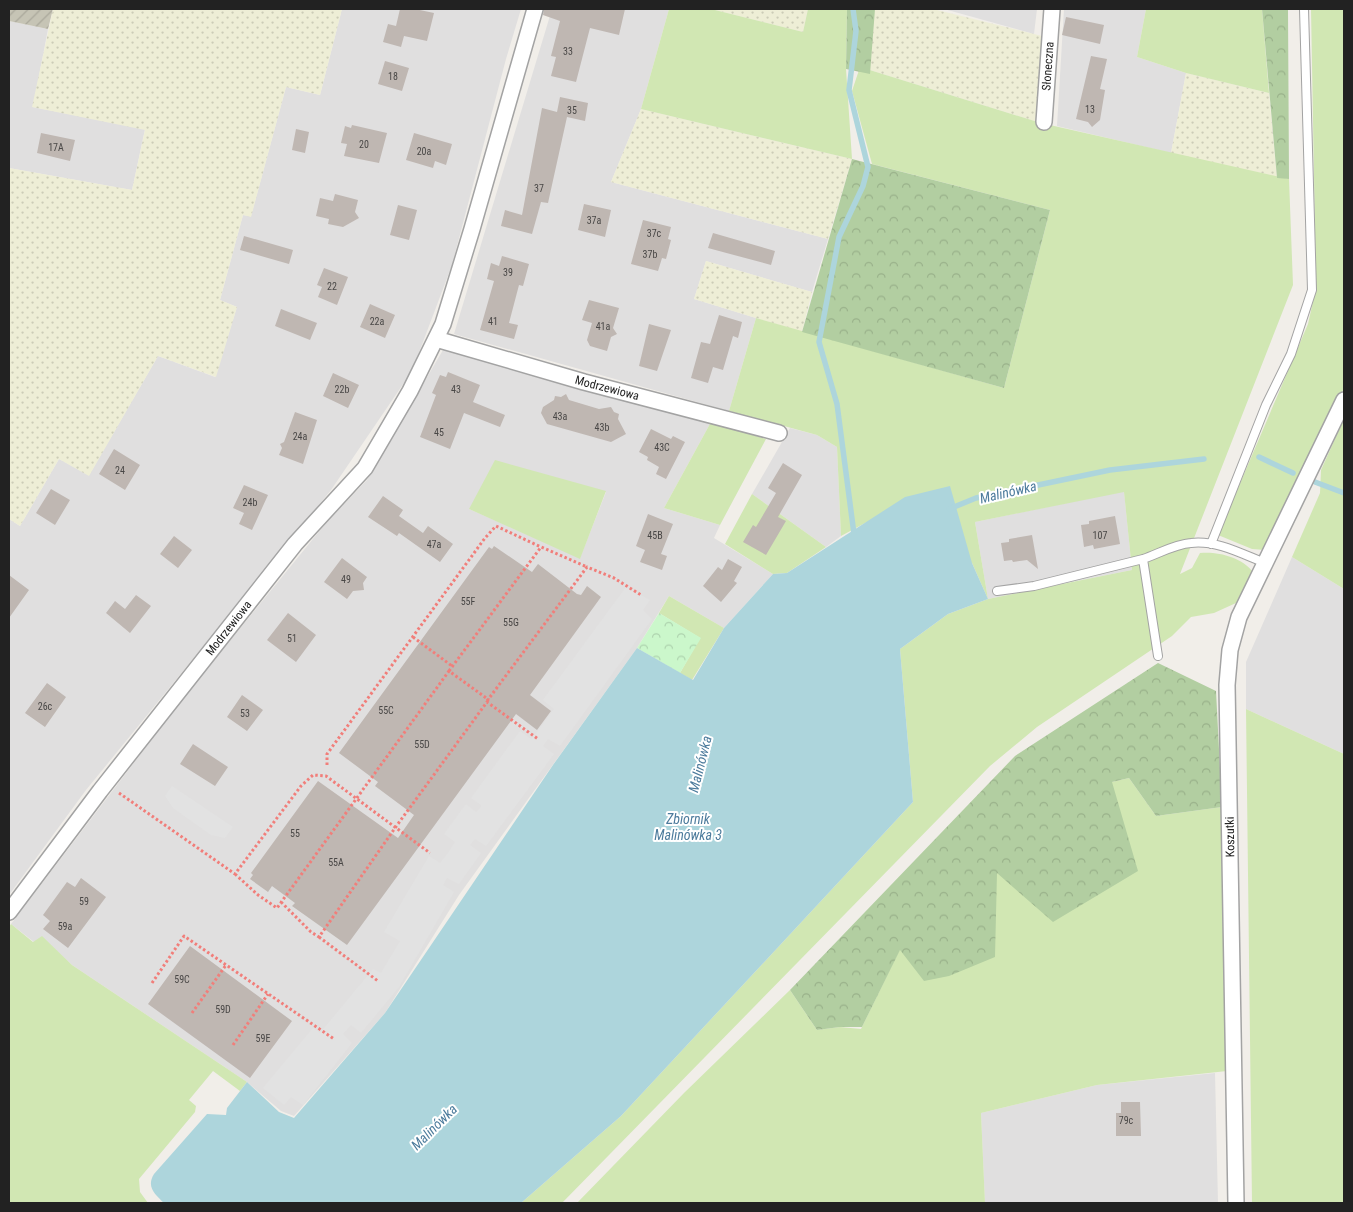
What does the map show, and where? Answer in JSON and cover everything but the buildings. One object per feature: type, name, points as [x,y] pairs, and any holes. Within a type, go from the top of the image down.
[{"type":"street","name":"Modrzewiowa","points":[[9,912],[106,784],[295,544],[365,468],[410,391],[443,324],[535,9]]},
{"type":"street","name":"Słoneczna","points":[[1044,122],[1052,9]]},
{"type":"street","name":"Modrzewiowa","points":[[436,339],[584,382],[779,434]]},
{"type":"street","name":"Koszutki","points":[[1236,1203],[1227,685],[1233,633],[1344,400]]},
{"type":"lane","points":[[1207,543],[1266,405],[1291,354],[1312,290],[1304,9]]},
{"type":"lane","points":[[997,591],[1034,586],[1143,559],[1189,543],[1207,543],[1229,548],[1265,563]]},
{"type":"lane","points":[[1143,559],[1158,656]]},
{"type":"path","points":[[326,765],[327,754],[496,526],[614,578],[641,596]]},
{"type":"path","points":[[106,784],[234,874],[258,895],[277,908],[452,666],[541,547]]},
{"type":"path","points":[[319,937],[395,828],[587,567]]},
{"type":"path","points":[[413,637],[452,666]]},
{"type":"path","points":[[449,671],[538,739]]},
{"type":"path","points":[[234,874],[301,786],[313,775],[326,776],[430,853]]},
{"type":"path","points":[[281,902],[311,932],[378,981]]},
{"type":"path","points":[[152,983],[184,936],[334,1039]]},
{"type":"path","points":[[192,1013],[226,965]]},
{"type":"path","points":[[233,1045],[268,994]]},
{"type":"shaded area","points":[[9,9],[53,9],[48,29],[9,21]]},
{"type":"shaded area","points":[[342,9],[521,9],[452,265],[412,371],[331,490],[86,790],[9,895],[9,519],[20,526],[59,459],[89,475],[158,356],[215,377],[237,307],[220,300],[243,215],[251,216],[286,87],[320,95]]},
{"type":"shaded area","points":[[552,9],[669,9],[641,109],[611,182],[828,239],[812,292],[706,261],[694,299],[756,318],[729,411],[454,334]]},
{"type":"shaded area","points":[[944,9],[1037,9],[1034,34]]},
{"type":"shaded area","points":[[1064,9],[1146,9],[1137,57],[1186,73],[1171,153],[1057,126]]},
{"type":"shaded area","points":[[9,21],[48,29],[33,107],[145,129],[132,190],[9,168]]},
{"type":"shaded area","points":[[443,350],[711,422],[664,508],[720,525],[714,538],[773,574],[724,628],[669,596],[637,648],[459,895],[385,1013],[294,1116],[281,1111],[247,1082],[72,965],[42,937],[34,942],[11,924],[184,697],[326,523],[367,480]],"holes":[[[606,492],[580,558],[469,509]]]},
{"type":"shaded area","points":[[790,428],[817,435],[837,447],[841,536],[826,547],[752,494]]},
{"type":"shaded area","points":[[1124,491],[1132,570],[988,599],[975,522]]},
{"type":"shaded area","points":[[1292,557],[1344,589],[1344,754],[1246,709],[1246,662]]},
{"type":"shaded area","points":[[626,587],[650,600],[643,610],[652,619],[560,746],[548,739],[543,746],[554,754],[486,846],[475,839],[470,845],[481,853],[459,884],[447,878],[443,885],[454,892],[399,987],[361,1033],[351,1025],[343,1034],[352,1043],[303,1105],[291,1097],[284,1105],[263,1088],[313,1028],[320,1033],[373,969],[381,973],[400,941],[384,932],[429,856],[440,863],[455,842],[444,834],[466,804],[476,812],[481,807],[471,798],[520,731],[531,739],[554,709],[543,700]]},
{"type":"shaded area","points":[[172,786],[233,827],[225,838],[211,835],[173,808],[165,796]]},
{"type":"shaded area","points":[[1215,1073],[1218,1203],[985,1203],[981,1113],[1097,1085]]},
{"type":"green space","points":[[53,9],[342,9],[320,95],[286,87],[251,217],[243,215],[220,300],[237,307],[216,377],[158,356],[89,476],[59,459],[20,526],[9,519],[9,168],[132,190],[145,130],[32,107]]},
{"type":"green space","points":[[669,9],[711,9],[803,32],[808,9],[847,9],[846,69],[852,159],[641,109]]},
{"type":"green space","points":[[711,9],[808,9],[803,32]]},
{"type":"green space","points":[[847,9],[875,9],[870,74],[846,69]]},
{"type":"green space","points":[[865,9],[933,9],[1046,37],[1041,123],[860,67]]},
{"type":"green space","points":[[1146,9],[1262,9],[1269,93],[1186,73],[1137,57]]},
{"type":"green space","points":[[1262,9],[1288,9],[1289,179],[1277,178]]},
{"type":"green space","points":[[1311,9],[1344,9],[1344,388],[1265,550],[1252,549],[1218,535],[1308,324],[1316,288]]},
{"type":"green space","points":[[860,67],[1041,123],[1289,179],[1293,285],[1180,574],[1192,568],[1200,553],[1229,556],[1242,562],[1253,572],[1236,603],[1214,613],[1191,617],[1172,636],[1037,727],[990,766],[562,1203],[521,1203],[621,1116],[913,802],[900,649],[948,614],[988,599],[972,563],[867,522],[841,536],[837,447],[817,435],[729,411],[756,318],[1004,388],[1050,210],[872,164],[852,91]],"holes":[[[1124,492],[1132,570],[988,599],[975,522]]]},
{"type":"green space","points":[[1186,73],[1269,93],[1277,178],[1171,153]]},
{"type":"green space","points":[[641,109],[852,159],[828,239],[611,182]]},
{"type":"green space","points":[[852,159],[1050,210],[1004,388],[802,332]]},
{"type":"green space","points":[[706,261],[812,292],[802,332],[694,299]]},
{"type":"green space","points":[[1344,419],[1344,589],[1292,557],[1320,493],[1321,470]]},
{"type":"green space","points":[[711,422],[766,439],[720,525],[664,508]]},
{"type":"green space","points":[[495,460],[606,491],[580,559],[469,509]]},
{"type":"green space","points":[[752,494],[826,547],[787,573],[773,574],[725,544]]},
{"type":"green space","points":[[669,596],[724,628],[692,680],[680,673],[700,638],[659,613]]},
{"type":"green space","points":[[659,613],[701,638],[680,673],[637,648]]},
{"type":"green space","points":[[1158,663],[1216,691],[1222,807],[1156,816],[1129,778],[1112,782],[1138,871],[1053,922],[997,873],[995,957],[949,976],[924,981],[900,950],[862,1027],[817,1030],[790,990],[1015,756]]},
{"type":"green space","points":[[1246,709],[1344,754],[1344,1203],[1252,1203]]},
{"type":"green space","points":[[1129,778],[1156,816],[1222,807],[1227,1071],[1097,1085],[981,1113],[985,1203],[577,1203],[684,1093],[790,990],[817,1030],[840,1027],[861,1029],[900,949],[1112,782]]},
{"type":"green space","points":[[11,924],[33,942],[42,936],[72,965],[247,1082],[240,1091],[213,1071],[189,1100],[196,1106],[195,1112],[139,1179],[140,1192],[148,1203],[9,1203],[9,927]]},
{"type":"water","name":"Zbiornik Malinówka 3","points":[[950,486],[972,563],[988,599],[948,614],[900,649],[913,802],[621,1116],[521,1203],[164,1203],[151,1187],[154,1174],[207,1114],[226,1115],[227,1108],[247,1082],[279,1112],[294,1118],[385,1013],[553,765],[637,648],[693,680],[724,628],[773,574],[787,573],[905,497]]},
{"type":"waterway","points":[[853,9],[856,31],[849,90],[868,167],[863,186],[839,237],[819,342],[837,404],[854,534]]},
{"type":"waterway","name":"Malinówka","points":[[1259,457],[1293,473]]},
{"type":"waterway","name":"Malinówka","points":[[949,509],[976,498],[1110,470],[1204,459]]},
{"type":"waterway","name":"Malinówka","points":[[1315,482],[1344,493]]}]
